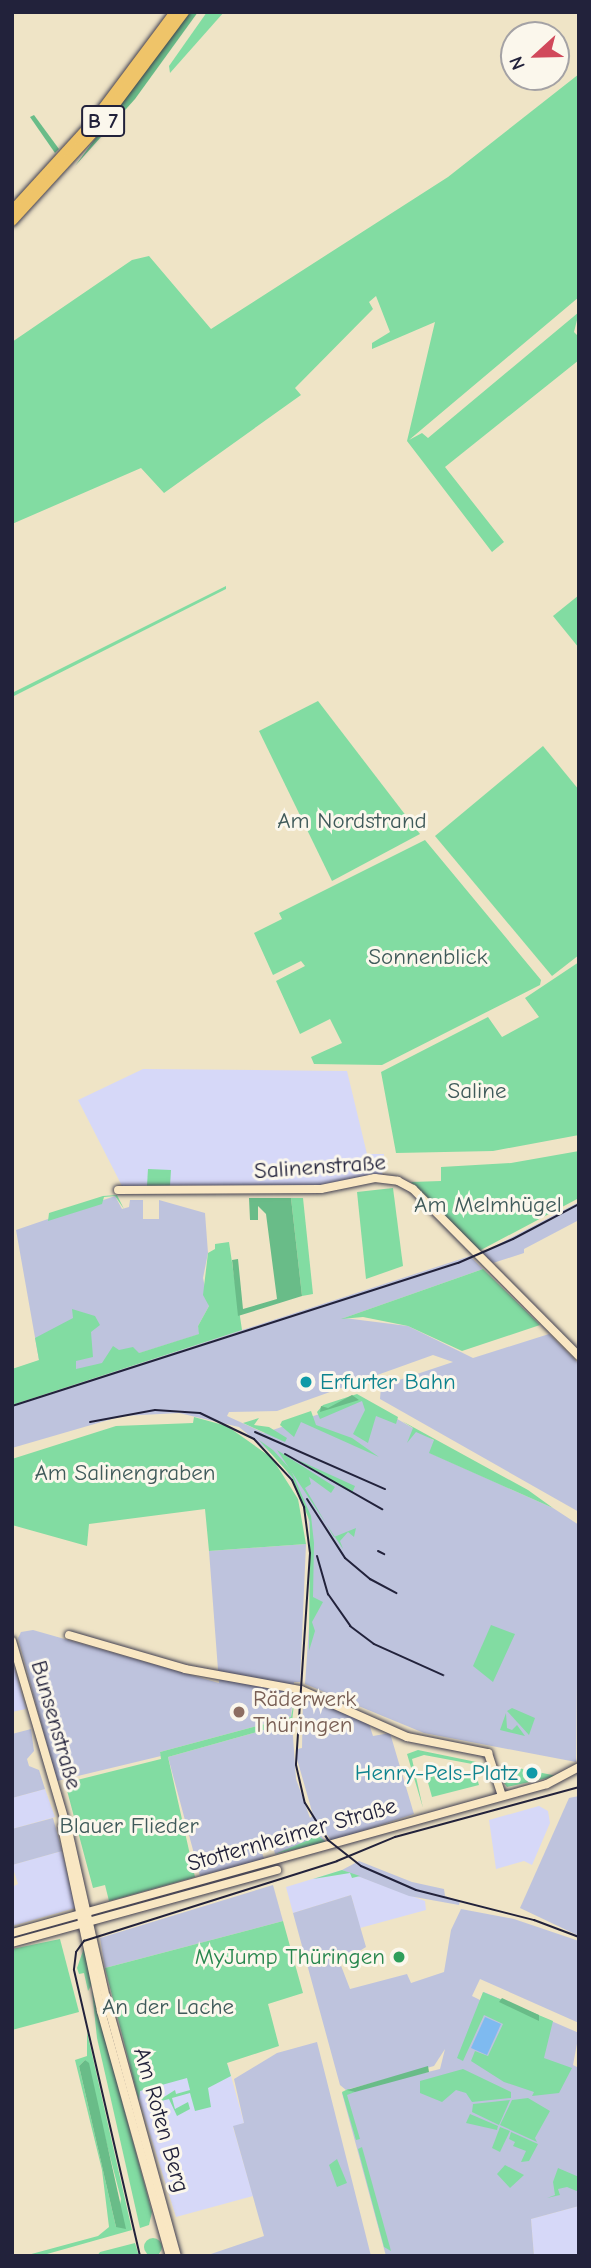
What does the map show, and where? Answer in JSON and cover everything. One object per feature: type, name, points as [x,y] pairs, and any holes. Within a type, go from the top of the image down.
[{"type":"highway","name":"B 7","points":[[12,211],[101,113],[175,12]]},
{"type":"highway","name":"B 7","points":[[12,221],[98,128],[184,12]]},
{"type":"main road","name":"Salinenstraße","points":[[118,1191],[321,1189],[375,1178],[398,1181],[413,1189],[579,1356]]},
{"type":"main road","points":[[69,1635],[185,1669],[301,1690],[407,1737],[488,1753],[502,1796]]},
{"type":"main road","name":"Bunsenstraße","points":[[12,1640],[86,1918]]},
{"type":"main road","name":"Stotternheimer Straße","points":[[12,1943],[86,1918],[562,1779],[579,1767]]},
{"type":"main road","name":"Stotternheimer Straße","points":[[12,1933],[86,1918],[277,1870]]},
{"type":"main road","name":"Am Roten Berg","points":[[86,1918],[101,2011],[170,2256]]},
{"type":"main road","name":"Am Roten Berg","points":[[86,1918],[177,2256]]},
{"type":"shaded area","points":[[143,1069],[347,1071],[367,1154],[384,1154],[382,1176],[325,1187],[122,1186],[78,1100]]},
{"type":"shaded area","points":[[115,1196],[122,1209],[129,1207],[130,1200],[143,1200],[143,1219],[159,1219],[159,1200],[205,1213],[208,1253],[203,1278],[209,1306],[198,1326],[200,1334],[70,1375],[39,1360],[16,1230]]},
{"type":"shaded area","points":[[579,1202],[579,1220],[524,1249],[524,1253],[493,1263],[482,1253]]},
{"type":"shaded area","points":[[470,1256],[483,1269],[344,1318],[408,1326],[473,1358],[549,1334],[579,1364],[579,1512],[380,1399],[381,1386],[453,1362],[433,1355],[277,1411],[229,1412],[227,1416],[264,1433],[363,1399],[435,1441],[430,1453],[553,1508],[579,1525],[576,1762],[424,1733],[305,1684],[313,1569],[308,1514],[283,1463],[239,1427],[179,1413],[122,1416],[12,1448],[12,1405]]},
{"type":"shaded area","points":[[306,1544],[300,1682],[294,1682],[291,1717],[160,1752],[161,1756],[57,1781],[18,1638],[21,1632],[33,1630],[219,1683],[209,1551]]},
{"type":"shaded area","points":[[12,1660],[26,1709],[12,1712]]},
{"type":"shaded area","points":[[303,1696],[369,1724],[373,1736],[390,1733],[414,1814],[332,1841],[319,1825],[315,1827],[326,1842],[275,1854],[273,1846],[261,1849],[264,1859],[200,1876],[168,1757],[292,1722],[296,1779],[310,1818],[313,1815],[297,1759],[297,1749],[302,1748]]},
{"type":"shaded area","points":[[31,1729],[34,1751],[27,1759],[29,1766],[39,1770],[45,1789],[12,1798],[12,1734]]},
{"type":"shaded area","points":[[45,1789],[55,1817],[12,1829],[12,1798]]},
{"type":"shaded area","points":[[579,1796],[579,1936],[520,1908],[569,1798]]},
{"type":"shaded area","points":[[539,1806],[548,1811],[550,1823],[532,1865],[524,1861],[496,1869],[489,1820]]},
{"type":"shaded area","points":[[53,1818],[62,1851],[12,1865],[12,1829]]},
{"type":"shaded area","points":[[62,1851],[75,1908],[12,1926],[12,1887],[18,1884],[12,1865]]},
{"type":"shaded area","points":[[359,1861],[412,1882],[444,1889],[445,1896],[460,1901],[459,1905],[409,1896],[342,1870]]},
{"type":"shaded area","points":[[342,1870],[425,1901],[426,1910],[360,1928],[351,1895],[293,1913],[286,1887]]},
{"type":"shaded area","points":[[273,1885],[283,1921],[105,1968],[100,1938]]},
{"type":"shaded area","points":[[351,1895],[366,1947],[340,1963],[350,1989],[407,1974],[411,1983],[444,1972],[451,1930],[461,1909],[514,1919],[579,1941],[579,2023],[480,1979],[472,1996],[480,2000],[484,1992],[579,2033],[573,2065],[579,2068],[579,2206],[531,2219],[534,2256],[386,2256],[342,2093],[440,2069],[445,2049],[434,2066],[346,2090],[340,2085],[293,1913]]},
{"type":"shaded area","points":[[317,2042],[371,2256],[205,2256],[264,2236],[233,2126],[244,2123],[234,2079],[277,2053]]},
{"type":"shaded area","points":[[228,2065],[244,2123],[233,2127],[253,2196],[176,2217],[136,2089]]},
{"type":"shaded area","points":[[579,2206],[579,2256],[534,2256],[531,2219]]},
{"type":"green space","points":[[189,12],[198,12],[135,99],[75,166]]},
{"type":"green space","points":[[207,12],[224,12],[170,73],[169,66]]},
{"type":"green space","points":[[579,74],[579,297],[409,440],[422,433],[428,438],[579,312],[574,332],[579,337],[579,360],[445,467],[504,542],[492,552],[407,441],[435,322],[372,349],[372,343],[390,332],[376,296],[369,302],[373,309],[295,388],[301,395],[164,493],[141,468],[12,524],[12,342],[132,260],[149,256],[211,329],[448,177],[557,91],[570,91],[570,81]]},
{"type":"green space","points":[[34,115],[59,149],[55,153],[30,117]]},
{"type":"green space","points":[[226,586],[226,589],[12,697],[12,693]]},
{"type":"green space","points":[[579,595],[579,648],[553,616]]},
{"type":"green space","name":"Am Nordstrand","points":[[318,701],[420,834],[332,881],[259,731]]},
{"type":"green space","points":[[543,746],[579,790],[579,955],[552,976],[435,836]]},
{"type":"green space","name":"Sonnenblick","points":[[425,840],[541,980],[540,985],[382,1065],[314,1064],[311,1057],[342,1043],[330,1019],[300,1034],[276,981],[305,966],[301,961],[273,975],[254,933],[282,919],[279,913]]},
{"type":"green space","name":"Saline","points":[[579,962],[579,1135],[493,1151],[396,1153],[381,1072],[488,1017],[502,1037],[539,1017],[525,998]]},
{"type":"green space","name":"Am Melmhügel","points":[[579,1151],[579,1198],[479,1251],[411,1182],[441,1181],[441,1167],[511,1163]]},
{"type":"green space","points":[[148,1169],[171,1170],[170,1186],[147,1186]]},
{"type":"green space","points":[[393,1188],[403,1266],[366,1279],[357,1192]]},
{"type":"green space","points":[[117,1195],[124,1209],[115,1196],[104,1197],[102,1204],[48,1221],[49,1213],[103,1196]]},
{"type":"green space","points":[[249,1198],[291,1198],[302,1296],[238,1316],[232,1260],[238,1259],[243,1309],[277,1299],[266,1214],[258,1206],[258,1220],[250,1220]]},
{"type":"green space","points":[[291,1198],[303,1198],[313,1294],[302,1296]]},
{"type":"green space","points":[[229,1242],[242,1330],[12,1405],[12,1369],[39,1360],[35,1338],[73,1318],[72,1309],[95,1316],[100,1325],[91,1332],[93,1357],[76,1361],[76,1369],[102,1363],[113,1346],[119,1350],[133,1347],[139,1353],[199,1334],[198,1326],[209,1306],[203,1295],[208,1253],[215,1249],[215,1244]]},
{"type":"green space","points":[[483,1269],[540,1325],[462,1351],[408,1326],[363,1317],[341,1319]]},
{"type":"green space","points":[[357,1394],[398,1417],[396,1424],[376,1416],[368,1443],[353,1434],[365,1410],[362,1401],[320,1419],[317,1412],[323,1405]]},
{"type":"green space","points":[[352,1395],[359,1400],[320,1412],[321,1406],[328,1408]]},
{"type":"green space","points":[[311,1411],[316,1425],[352,1438],[379,1457],[301,1422],[294,1437],[280,1425],[282,1421]]},
{"type":"green space","name":"Am Salinengraben","points":[[194,1417],[227,1426],[272,1458],[298,1499],[306,1544],[209,1551],[205,1509],[89,1524],[87,1546],[12,1525],[12,1459],[116,1426],[193,1423]]},
{"type":"green space","points":[[259,1418],[254,1425],[269,1427],[287,1438],[285,1442],[243,1423]]},
{"type":"green space","points":[[402,1421],[528,1490],[553,1508],[429,1453],[434,1440],[416,1432],[407,1443],[413,1428]]},
{"type":"green space","points":[[259,1440],[273,1450],[291,1470],[311,1516],[314,1543],[313,1597],[323,1602],[312,1622],[315,1631],[309,1651],[310,1522],[292,1477]]},
{"type":"green space","points":[[277,1450],[335,1487],[331,1493],[309,1477],[311,1484],[305,1488],[326,1524]]},
{"type":"green space","points":[[298,1460],[355,1486],[352,1493],[324,1477]]},
{"type":"green space","points":[[356,1528],[354,1537],[348,1532],[340,1541],[343,1549],[335,1537]]},
{"type":"green space","points":[[491,1625],[515,1634],[493,1682],[473,1666]]},
{"type":"green space","name":"Blauer Flieder","points":[[295,1695],[292,1722],[168,1757],[195,1877],[109,1901],[105,1885],[93,1888],[65,1783],[161,1759],[160,1752],[291,1717]]},
{"type":"green space","points":[[512,1708],[535,1718],[529,1735],[507,1711]]},
{"type":"green space","points":[[506,1713],[507,1728],[512,1730],[517,1725],[525,1736],[500,1730]]},
{"type":"green space","points":[[418,1750],[486,1764],[491,1781],[483,1766],[424,1755],[412,1759],[423,1808],[407,1754]]},
{"type":"green space","points":[[423,1765],[476,1775],[479,1785],[432,1797]]},
{"type":"green space","points":[[518,1768],[557,1776],[507,1787],[504,1783]]},
{"type":"green space","points":[[308,1828],[326,1842],[275,1854],[311,1839]]},
{"type":"green space","points":[[342,1870],[360,1876],[352,1878],[350,1873],[313,1879]]},
{"type":"green space","name":"An der Lache","points":[[283,1921],[303,1993],[268,2004],[279,2046],[227,2063],[231,2076],[208,2088],[211,2107],[195,2111],[190,2093],[172,2098],[175,2109],[188,2102],[190,2109],[177,2116],[169,2099],[153,2103],[161,2094],[164,2097],[175,2090],[176,2094],[190,2090],[187,2078],[140,2091],[139,2101],[105,1968]]},
{"type":"green space","points":[[60,1939],[79,2012],[12,2030],[12,1949]]},
{"type":"green space","points":[[85,1945],[92,1984],[88,1991],[84,1973],[79,1974],[77,1968]]},
{"type":"green space","points":[[92,1991],[152,2212],[149,2225],[140,2228],[97,2038]]},
{"type":"green space","points":[[483,1992],[553,2021],[544,2058],[572,2068],[559,2093],[532,2096],[534,2092],[504,2082],[471,2061],[475,2051],[488,2056],[503,2024],[484,2015],[463,2061],[457,2058]]},
{"type":"green space","points":[[502,1998],[539,2015],[539,2021],[499,2002]]},
{"type":"green space","points":[[87,2032],[132,2230],[40,2256],[24,2256],[98,2236],[109,2227],[102,2170],[75,2060],[87,2056]],"holes":[[[85,2060],[121,2199],[116,2227],[79,2066]]]},
{"type":"green space","points":[[85,2060],[89,2063],[126,2229],[116,2227],[79,2066]]},
{"type":"green space","points":[[428,2066],[429,2072],[355,2092],[347,2090]]},
{"type":"green space","points":[[463,2069],[511,2092],[511,2098],[472,2102],[466,2093],[456,2090],[442,2102],[420,2093],[420,2081]]},
{"type":"green space","points":[[348,2089],[355,2092],[347,2095],[360,2139],[356,2140],[342,2092]]},
{"type":"green space","points":[[528,2098],[550,2111],[535,2138],[537,2142],[500,2125],[512,2100]]},
{"type":"green space","points":[[510,2100],[499,2125],[472,2112],[473,2104]]},
{"type":"green space","points":[[470,2114],[498,2126],[497,2130],[466,2123]]},
{"type":"green space","points":[[500,2127],[510,2131],[500,2152],[492,2148]]},
{"type":"green space","points":[[511,2132],[538,2144],[529,2161],[521,2162],[526,2151],[513,2146],[515,2142],[509,2139]]},
{"type":"green space","points":[[362,2147],[391,2251],[384,2247],[358,2149]]},
{"type":"green space","points":[[337,2159],[347,2183],[337,2187],[329,2165]]},
{"type":"green space","points":[[505,2165],[524,2175],[510,2188],[497,2174]]},
{"type":"green space","points":[[558,2168],[579,2177],[579,2192],[567,2187],[558,2189],[560,2195],[547,2198],[555,2195],[553,2182]]},
{"type":"green space","points":[[153,2238],[159,2241],[162,2247],[159,2253],[153,2256],[147,2253],[144,2247],[147,2241]]},
{"type":"green space","points":[[135,2243],[139,2256],[97,2256],[100,2252]]},
{"type":"water","points":[[485,2017],[501,2024],[487,2055],[471,2048]]},
{"type":"tram line","points":[[140,2256],[74,1969],[76,1952],[84,1941],[337,1861],[395,1837],[579,1787]]},
{"type":"railway","points":[[12,1406],[458,1263],[513,1239],[579,1204]]},
{"type":"railway","points":[[90,1422],[155,1410],[200,1413],[254,1439],[292,1480],[304,1507],[310,1553],[296,1765],[305,1803],[328,1840],[361,1866],[416,1890],[534,1920],[579,1937]]},
{"type":"railway","points":[[255,1432],[385,1489]]},
{"type":"railway","points":[[285,1454],[382,1509]]},
{"type":"railway","points":[[307,1499],[345,1558],[370,1579],[396,1593]]},
{"type":"railway","points":[[378,1551],[384,1554]]},
{"type":"railway","points":[[317,1556],[328,1594],[350,1626],[374,1644],[443,1675]]},
{"type":"place","name":"Erfurter Bahn","points":[[306,1382]]},
{"type":"place","name":"Räderwerk Thüringen","points":[[239,1712]]},
{"type":"place","name":"Henry-Pels-Platz","points":[[532,1773]]},
{"type":"place","name":"MyJump Thüringen","points":[[399,1957]]}]
